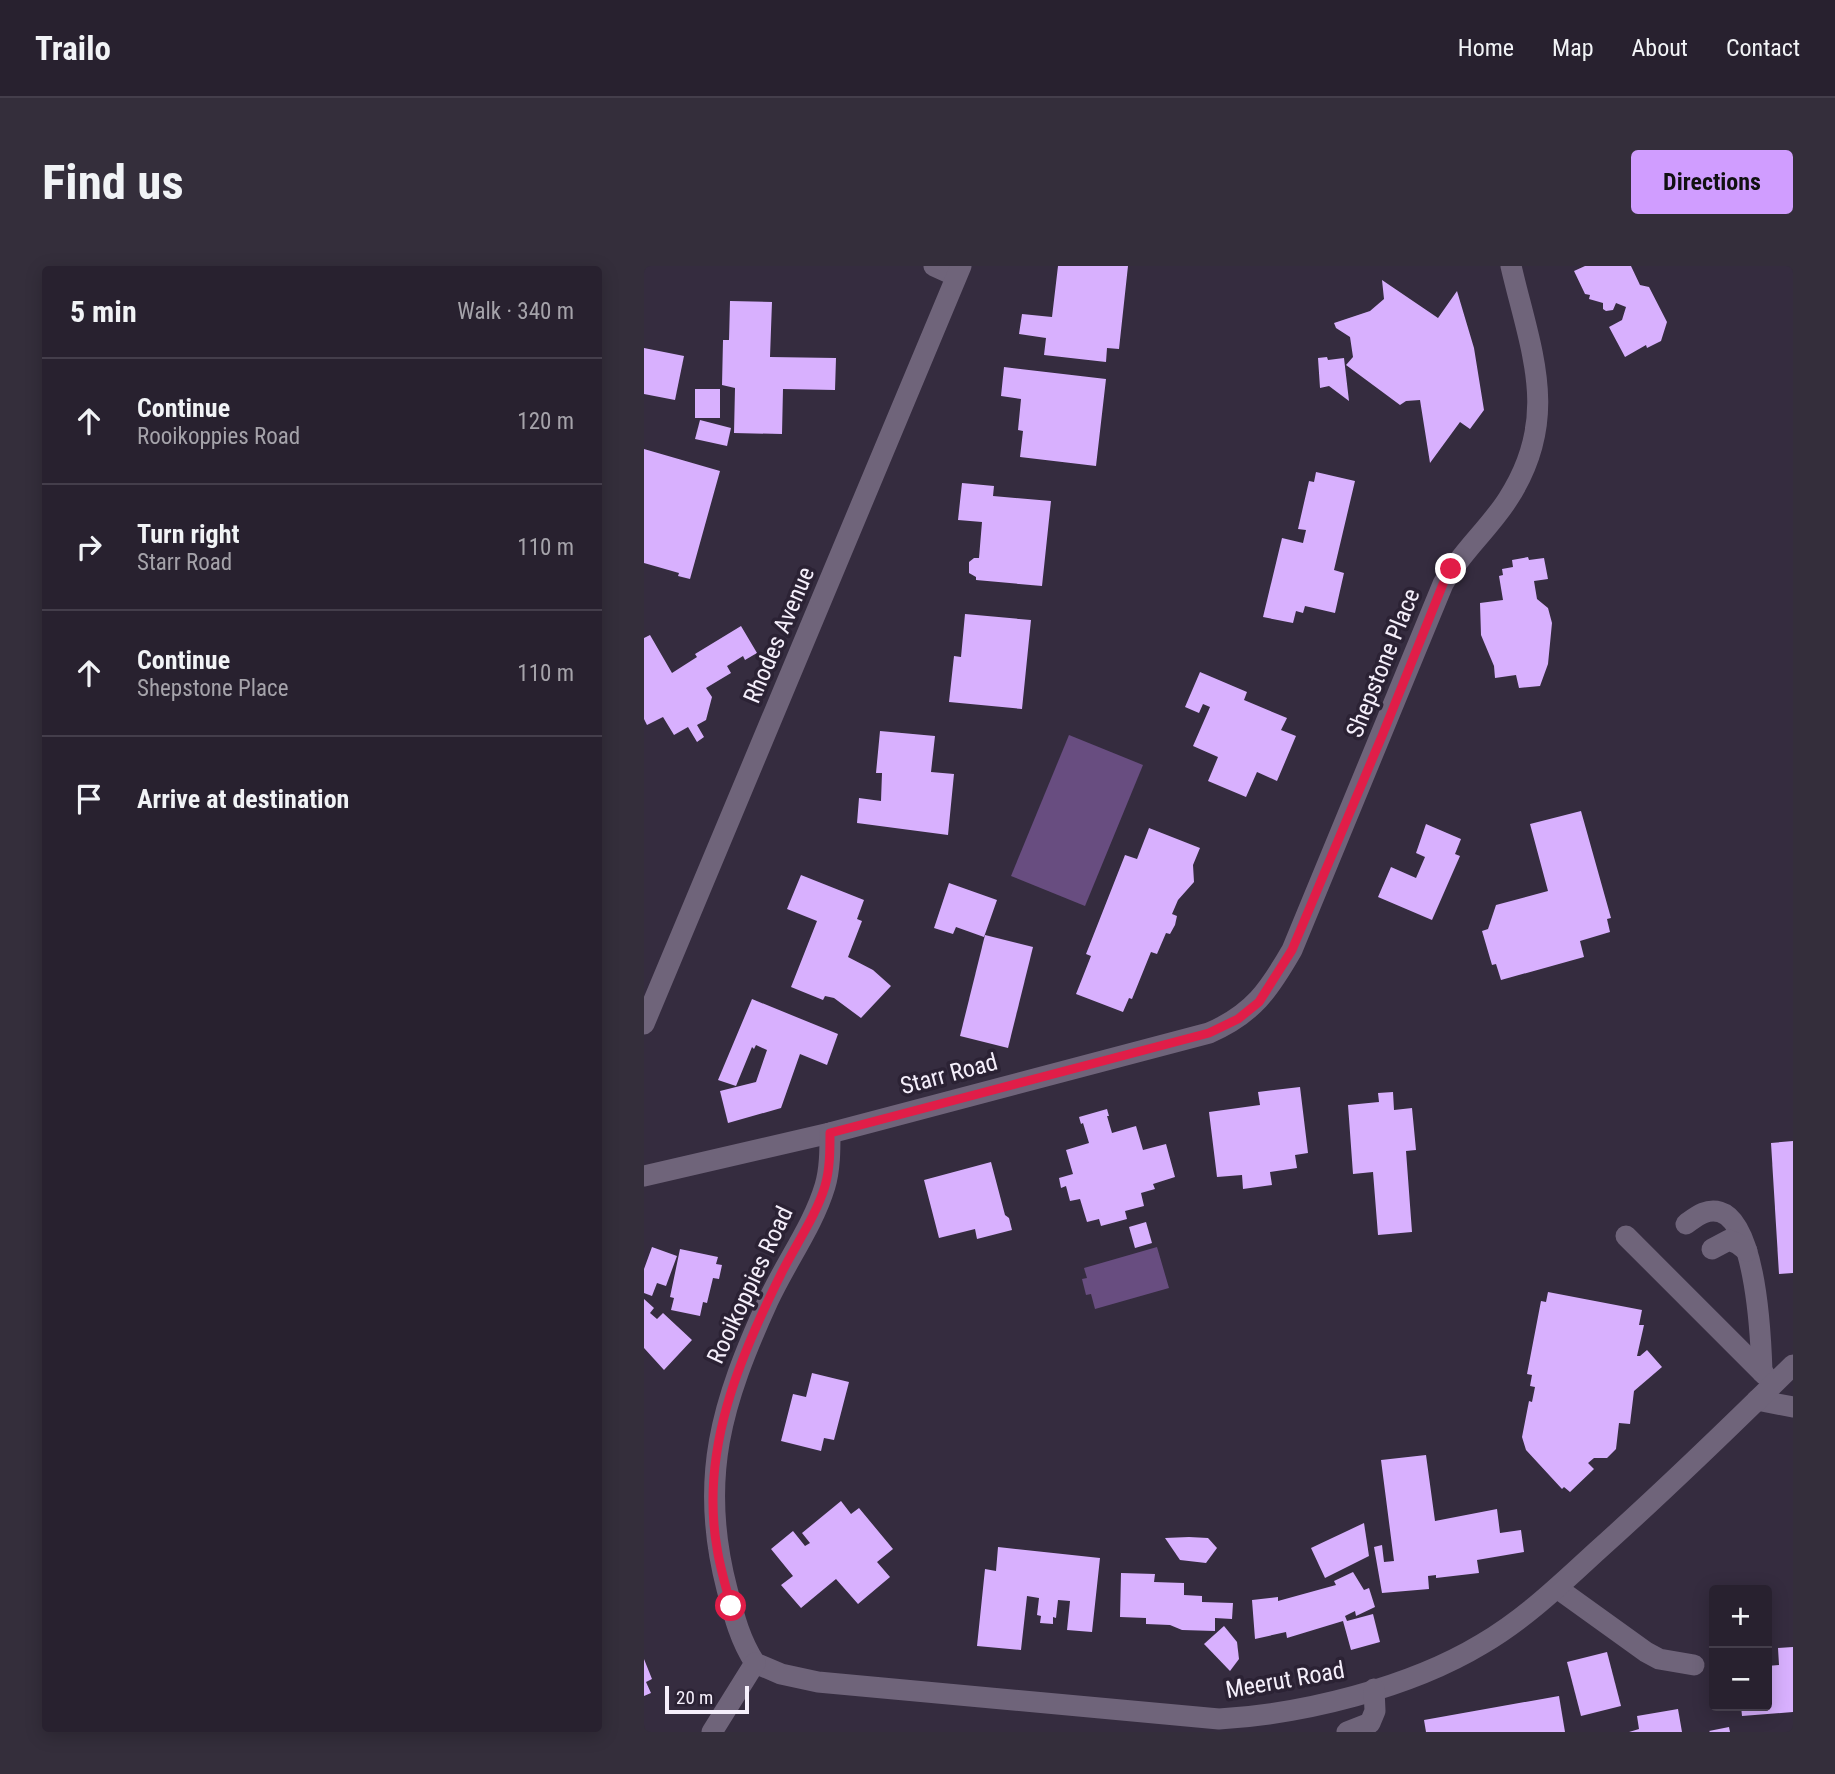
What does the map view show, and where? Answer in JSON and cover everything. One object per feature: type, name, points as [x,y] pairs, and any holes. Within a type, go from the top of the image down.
[{"type":"street","points":[[934,266],[959,271]]},
{"type":"street","name":"Shepstone Place","points":[[1259,1002],[1292,950],[1307,917],[1443,584],[1460,556],[1507,501],[1533,450],[1537,428],[1537,383],[1511,266]]},
{"type":"street","name":"Rhodes Avenue","points":[[644,1024],[649,996],[959,271]]},
{"type":"street","name":"Starr Road","points":[[644,1175],[830,1133],[1209,1033],[1238,1019],[1259,1002]]},
{"type":"street","name":"Rooikoppies Road","points":[[755,1663],[738,1632],[717,1548],[714,1522],[715,1461],[722,1420],[736,1376],[768,1300],[825,1186],[830,1159],[830,1133]]},
{"type":"street","points":[[1686,1224],[1705,1212],[1724,1213],[1741,1232],[1747,1251],[1768,1379]]},
{"type":"street","points":[[1626,1236],[1768,1379]]},
{"type":"street","points":[[1712,1249],[1729,1240],[1747,1251]]},
{"type":"street","name":"Meerut Road","points":[[755,1663],[781,1674],[818,1682],[1220,1725],[1261,1724],[1410,1678],[1482,1644],[1538,1605],[1557,1588],[1648,1506],[1757,1400],[1768,1379],[1793,1365]]},
{"type":"street","points":[[1757,1400],[1793,1407]]},
{"type":"street","points":[[1557,1588],[1646,1652],[1659,1659],[1694,1665]]},
{"type":"street","points":[[712,1732],[755,1663]]},
{"type":"street","points":[[1347,1732],[1370,1723],[1375,1711],[1374,1689]]},
{"type":"shaded area","points":[[1069,735],[1143,765],[1085,906],[1011,876]]},
{"type":"shaded area","points":[[1157,1247],[1169,1288],[1095,1309],[1091,1294],[1086,1295],[1082,1279],[1087,1278],[1084,1268]]},
{"type":"building","points":[[1058,266],[1128,266],[1119,349],[1107,348],[1106,362],[1044,355],[1046,338],[1019,334],[1022,314],[1052,317]]},
{"type":"building","points":[[1585,266],[1631,266],[1640,285],[1649,287],[1667,322],[1661,341],[1647,348],[1646,345],[1625,357],[1609,327],[1622,320],[1626,307],[1616,303],[1613,310],[1606,311],[1603,309],[1603,303],[1589,299],[1590,295],[1585,294],[1574,271]]},
{"type":"building","points":[[1382,280],[1438,318],[1457,291],[1474,348],[1484,410],[1470,429],[1460,422],[1430,463],[1420,400],[1406,401],[1400,405],[1346,365],[1353,357],[1350,337],[1336,328],[1334,323],[1370,311],[1384,299]]},
{"type":"building","points":[[730,301],[772,302],[770,357],[836,358],[835,390],[783,389],[782,434],[734,433],[735,388],[722,385],[723,340],[729,340]]},
{"type":"building","points":[[644,348],[684,356],[675,400],[644,394]]},
{"type":"building","points":[[1327,357],[1328,360],[1344,358],[1349,401],[1329,386],[1320,388],[1318,358]]},
{"type":"building","points":[[1004,367],[1106,379],[1096,466],[1020,457],[1023,431],[1018,430],[1021,399],[1001,396]]},
{"type":"building","points":[[695,389],[720,389],[720,418],[695,418]]},
{"type":"building","points":[[700,420],[731,428],[727,446],[695,439]]},
{"type":"building","points":[[644,449],[720,471],[690,579],[644,563]]},
{"type":"building","points":[[1316,472],[1355,481],[1334,570],[1344,573],[1335,613],[1305,606],[1303,613],[1296,611],[1293,623],[1263,617],[1282,538],[1303,543],[1306,530],[1298,529],[1309,481],[1314,482]]},
{"type":"building","points":[[962,483],[994,486],[993,496],[1051,501],[1042,586],[976,580],[976,577],[969,573],[969,562],[979,558],[982,522],[958,520]]},
{"type":"building","points":[[1528,557],[1529,560],[1544,558],[1548,579],[1534,581],[1537,599],[1548,608],[1552,623],[1548,664],[1540,686],[1519,688],[1516,675],[1495,678],[1494,666],[1481,635],[1480,603],[1503,600],[1499,576],[1503,575],[1502,569],[1513,567],[1512,560]]},
{"type":"building","points":[[965,614],[1031,620],[1022,709],[949,702],[954,656],[961,657]]},
{"type":"building","points":[[741,626],[757,653],[745,660],[743,656],[727,666],[731,673],[706,688],[712,697],[706,720],[697,725],[704,737],[697,742],[688,727],[674,735],[663,717],[647,725],[644,719],[644,638],[650,635],[672,673],[697,657],[695,654]]},
{"type":"building","points":[[1200,672],[1247,692],[1244,700],[1287,718],[1281,730],[1296,736],[1277,781],[1257,772],[1246,797],[1208,781],[1218,757],[1193,746],[1210,707],[1203,704],[1199,713],[1185,707]]},
{"type":"building","points":[[880,731],[935,736],[931,772],[954,774],[948,835],[857,823],[859,798],[881,801],[882,773],[876,773]]},
{"type":"building","points":[[1581,811],[1611,918],[1607,919],[1610,932],[1580,941],[1584,957],[1501,980],[1496,964],[1492,965],[1482,931],[1488,929],[1496,905],[1548,891],[1530,824]]},
{"type":"building","points":[[1426,824],[1461,839],[1455,854],[1460,856],[1432,920],[1378,897],[1391,867],[1416,878],[1425,857],[1416,853]]},
{"type":"building","points":[[1149,828],[1200,848],[1193,865],[1194,882],[1178,900],[1172,914],[1177,916],[1175,925],[1170,934],[1166,933],[1157,954],[1151,952],[1132,999],[1129,998],[1123,1012],[1076,994],[1091,956],[1086,954],[1125,855],[1137,859]]},
{"type":"building","points":[[801,875],[864,900],[857,919],[862,921],[848,957],[873,970],[891,986],[861,1018],[834,998],[825,996],[823,1000],[791,987],[817,921],[787,909]]},
{"type":"building","points":[[949,883],[997,900],[984,937],[956,927],[953,934],[934,928]]},
{"type":"building","points":[[985,935],[1033,947],[1008,1048],[960,1036]]},
{"type":"building","points":[[752,999],[838,1034],[827,1065],[800,1054],[781,1108],[728,1123],[720,1091],[756,1082],[767,1050],[756,1045],[754,1049],[752,1047],[736,1086],[718,1080]]},
{"type":"building","points":[[1300,1087],[1308,1153],[1295,1155],[1297,1168],[1270,1172],[1272,1185],[1243,1189],[1242,1175],[1217,1177],[1209,1112],[1260,1105],[1258,1092]]},
{"type":"building","points":[[1393,1092],[1394,1110],[1412,1108],[1416,1150],[1406,1151],[1412,1232],[1378,1235],[1373,1172],[1353,1174],[1348,1105],[1379,1102],[1378,1093]]},
{"type":"building","points":[[1107,1109],[1112,1133],[1136,1126],[1143,1150],[1166,1144],[1175,1177],[1153,1184],[1155,1189],[1141,1193],[1144,1206],[1125,1211],[1127,1219],[1101,1226],[1099,1219],[1087,1222],[1080,1199],[1070,1201],[1066,1186],[1061,1188],[1059,1178],[1073,1174],[1066,1150],[1089,1143],[1079,1117]]},
{"type":"building","points":[[1793,1141],[1793,1273],[1779,1274],[1771,1143]]},
{"type":"building","points":[[991,1162],[1005,1215],[1009,1218],[1012,1230],[977,1239],[975,1229],[939,1238],[924,1180]]},
{"type":"building","points":[[1146,1222],[1152,1243],[1135,1248],[1129,1227]]},
{"type":"building","points":[[652,1247],[677,1256],[666,1286],[657,1283],[652,1296],[644,1293],[644,1269]]},
{"type":"building","points":[[680,1249],[718,1257],[716,1264],[722,1265],[719,1279],[713,1278],[707,1303],[703,1302],[700,1316],[671,1310],[674,1298],[670,1297]]},
{"type":"building","points":[[1548,1292],[1642,1310],[1639,1325],[1644,1325],[1637,1356],[1647,1350],[1662,1367],[1634,1391],[1630,1424],[1619,1423],[1616,1449],[1607,1458],[1594,1458],[1588,1463],[1594,1469],[1570,1492],[1564,1487],[1562,1489],[1526,1450],[1522,1437],[1529,1401],[1532,1402],[1535,1387],[1530,1386],[1532,1375],[1527,1374],[1541,1301],[1546,1302]]},
{"type":"building","points":[[644,1299],[654,1308],[650,1313],[657,1319],[663,1313],[692,1340],[664,1370],[644,1348]]},
{"type":"building","points":[[812,1373],[849,1382],[834,1440],[824,1438],[821,1451],[781,1441],[793,1394],[806,1397]]},
{"type":"building","points":[[1426,1455],[1435,1521],[1497,1509],[1500,1533],[1521,1530],[1524,1552],[1477,1560],[1479,1573],[1436,1578],[1436,1575],[1428,1576],[1429,1589],[1382,1593],[1374,1547],[1382,1545],[1384,1562],[1394,1561],[1381,1460]]},
{"type":"building","points":[[841,1501],[851,1514],[859,1508],[893,1549],[877,1562],[890,1577],[858,1604],[836,1579],[801,1608],[781,1585],[793,1576],[771,1549],[793,1531],[805,1546],[810,1543],[802,1533]]},
{"type":"building","points":[[1364,1523],[1369,1556],[1325,1578],[1311,1548]]},
{"type":"building","points":[[1165,1538],[1208,1538],[1217,1548],[1206,1563],[1180,1560]]},
{"type":"building","points":[[998,1547],[1100,1558],[1092,1632],[1067,1630],[1070,1601],[1058,1600],[1053,1624],[1040,1623],[1041,1616],[1037,1615],[1039,1598],[1027,1596],[1021,1650],[977,1646],[985,1569],[996,1571]]},
{"type":"building","points":[[1353,1572],[1364,1590],[1369,1588],[1375,1607],[1356,1616],[1355,1611],[1345,1616],[1347,1621],[1373,1614],[1380,1642],[1351,1650],[1343,1621],[1287,1638],[1286,1632],[1255,1639],[1252,1600],[1278,1597],[1278,1601],[1336,1585],[1334,1581]]},
{"type":"building","points":[[1121,1573],[1155,1574],[1154,1582],[1184,1583],[1184,1595],[1202,1596],[1202,1602],[1233,1603],[1232,1619],[1215,1618],[1215,1631],[1182,1630],[1170,1625],[1146,1624],[1146,1618],[1120,1617]]},
{"type":"building","points":[[1224,1626],[1237,1642],[1239,1659],[1230,1671],[1204,1644]]},
{"type":"building","points":[[1793,1647],[1793,1712],[1742,1716],[1742,1711],[1772,1711],[1772,1666],[1779,1665],[1778,1648]]},
{"type":"building","points":[[1607,1652],[1621,1706],[1581,1716],[1567,1662]]},
{"type":"building","points":[[644,1659],[652,1679],[646,1682],[651,1693],[644,1696]]},
{"type":"building","points":[[1559,1696],[1565,1732],[1426,1732],[1424,1720]]},
{"type":"building","points":[[1678,1709],[1682,1732],[1629,1732],[1639,1729],[1637,1716]]},
{"type":"building","points":[[1729,1727],[1730,1732],[1709,1731]]},
{"type":"route","points":[[731,1606],[717,1548],[714,1522],[713,1489],[718,1437],[736,1376],[768,1300],[825,1186],[830,1159],[830,1133],[1209,1033],[1238,1019],[1259,1002],[1292,950],[1317,894],[1451,569]]}]
